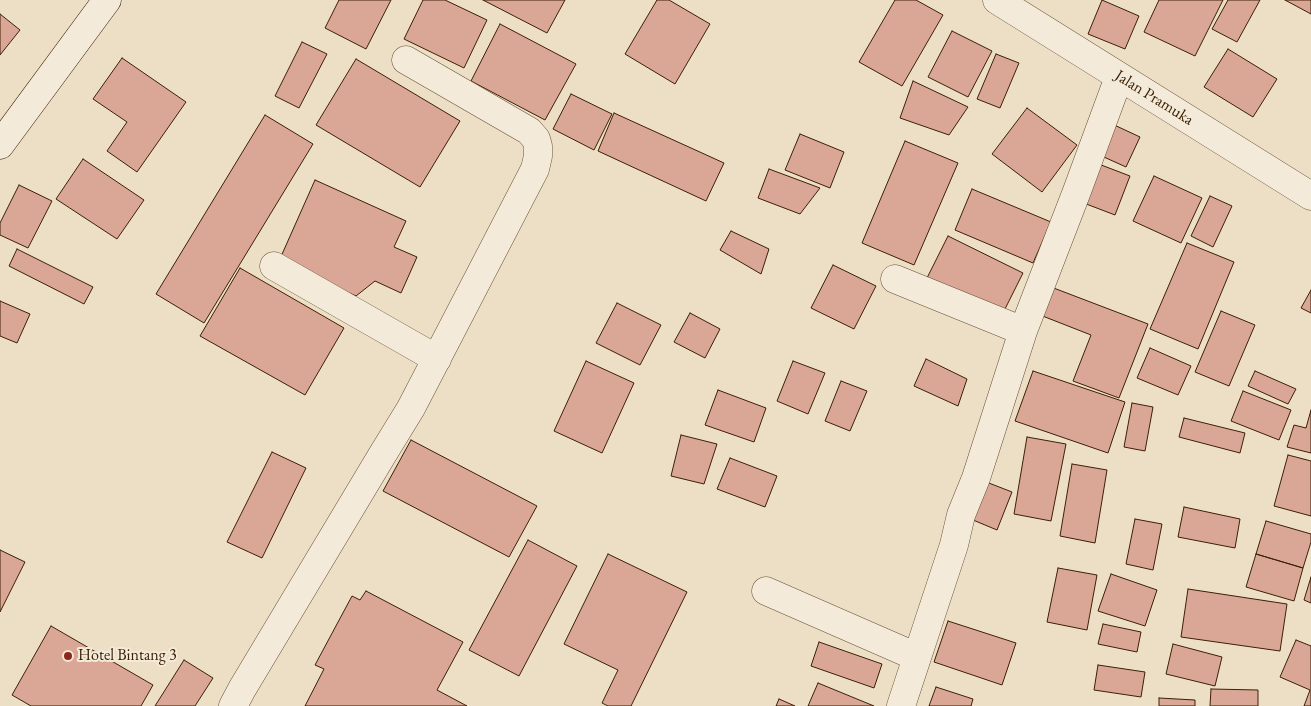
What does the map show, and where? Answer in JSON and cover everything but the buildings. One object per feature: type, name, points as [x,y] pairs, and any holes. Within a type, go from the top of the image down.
[{"type":"street","points":[[0,145],[107,0]]},
{"type":"street","name":"Jalan Pramuka","points":[[997,0],[1311,196]]},
{"type":"street","points":[[233,706],[411,408],[535,168],[538,146],[536,138],[529,131],[406,60]]},
{"type":"street","points":[[901,706],[954,545],[961,515],[976,478],[1023,331],[1119,77]]},
{"type":"street","points":[[274,266],[437,359]]},
{"type":"street","points":[[895,279],[1023,331]]},
{"type":"street","points":[[766,591],[917,657]]},
{"type":"place","name":"Hotel Bintang 3","points":[[68,656]]}]
